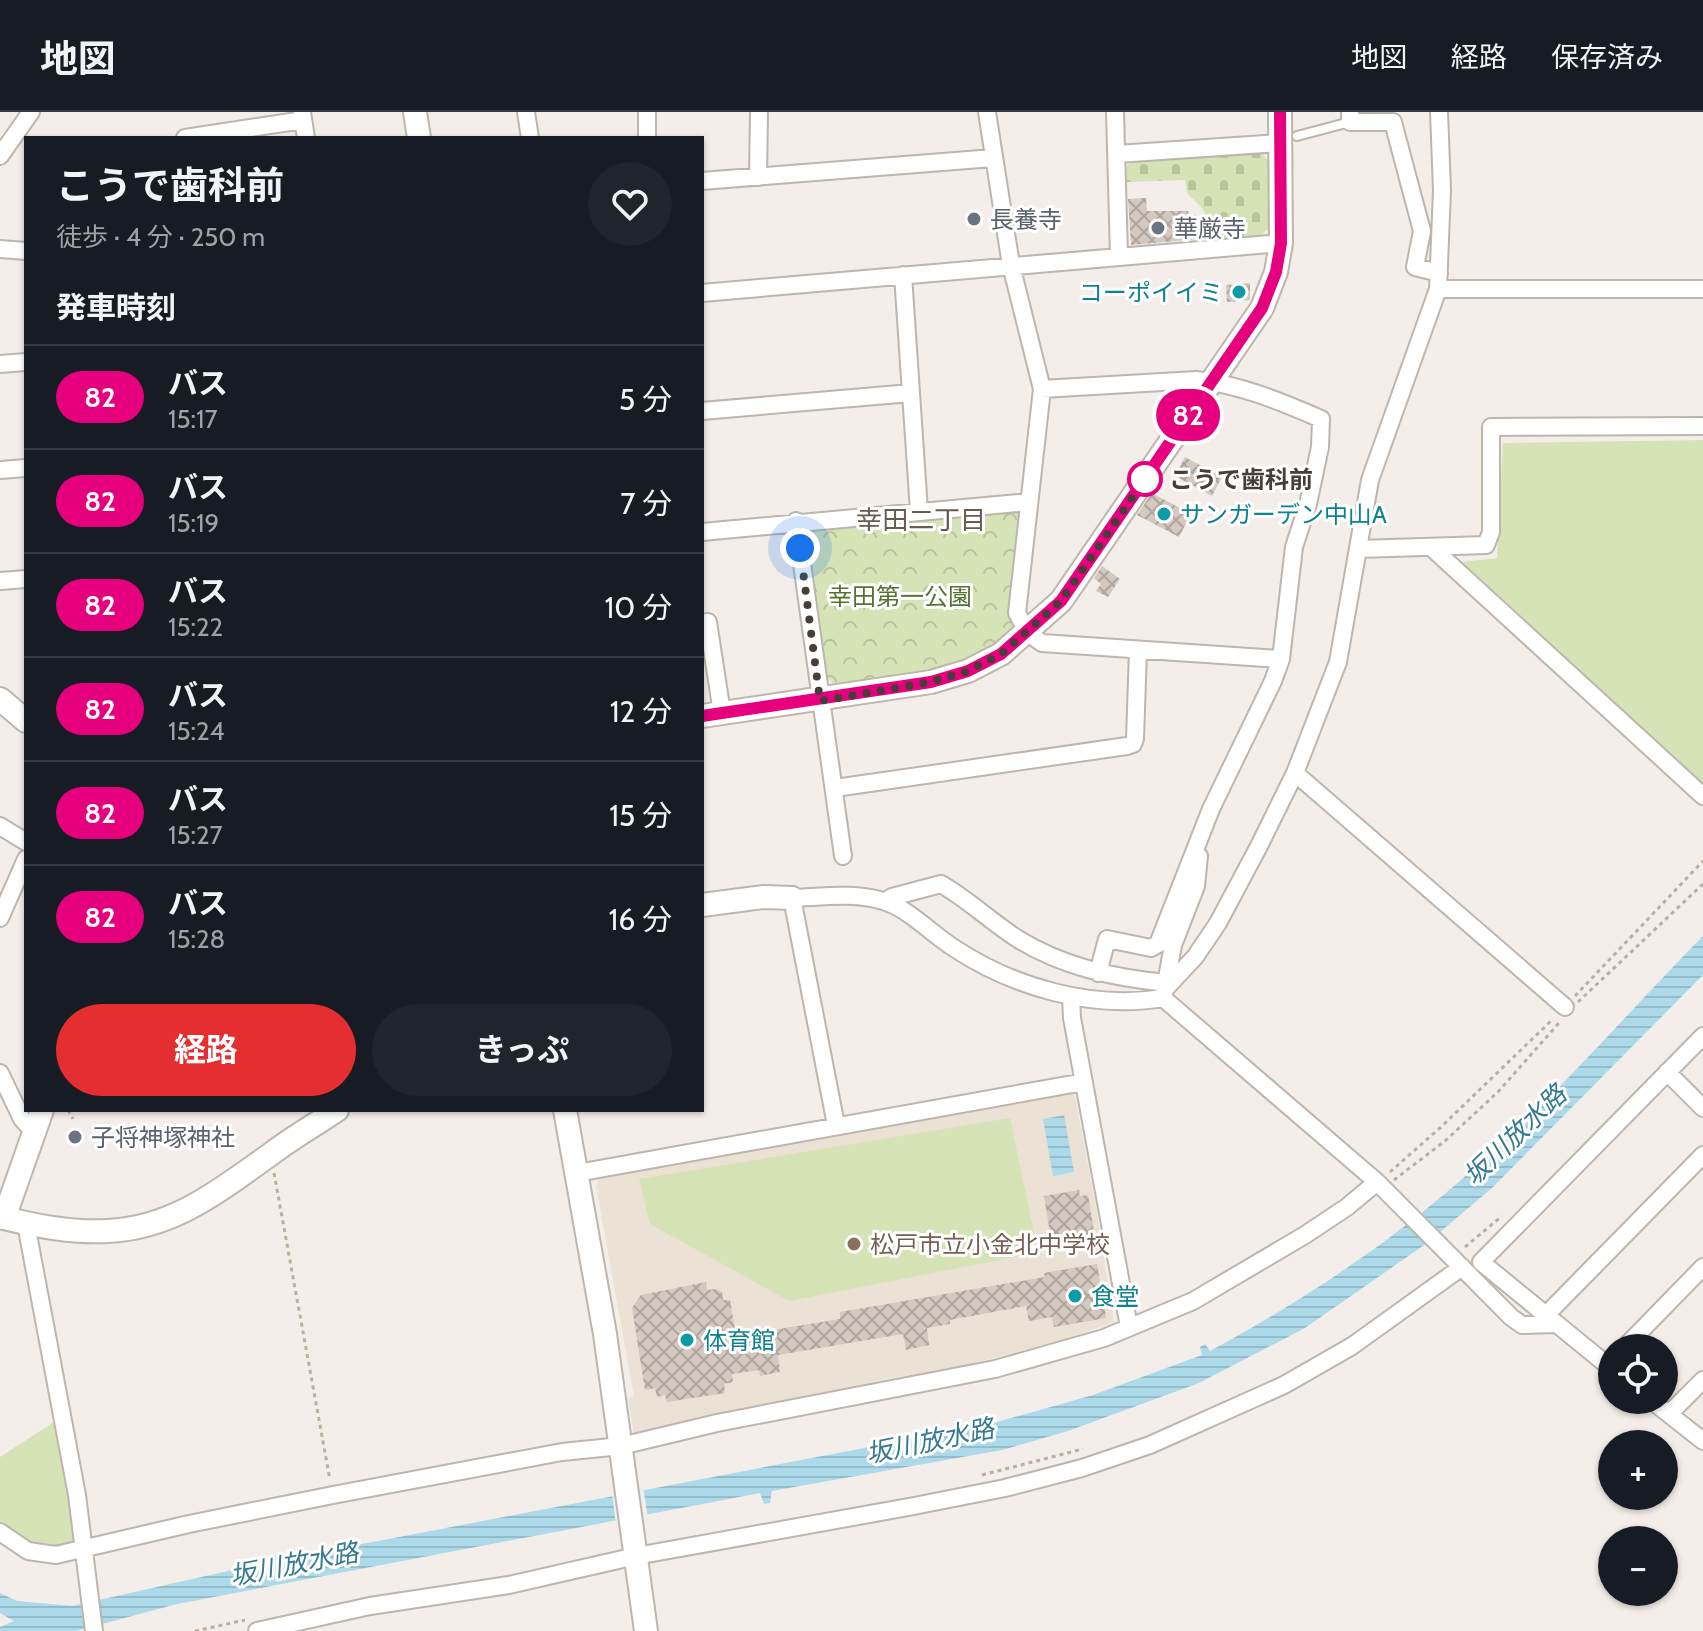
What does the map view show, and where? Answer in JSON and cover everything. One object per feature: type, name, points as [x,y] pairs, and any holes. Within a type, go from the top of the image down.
[{"type":"street","points":[[4,150],[31,112]]},
{"type":"street","points":[[415,112],[419,136]]},
{"type":"street","points":[[526,112],[530,136]]},
{"type":"street","points":[[647,112],[647,136]]},
{"type":"street","points":[[758,177],[759,112]]},
{"type":"street","points":[[987,112],[1011,265],[1042,389],[1017,613],[1028,633],[1042,643],[1281,659]]},
{"type":"street","points":[[1115,112],[1119,256]]},
{"type":"street","points":[[704,623],[708,622],[712,715],[931,682],[968,671],[1001,654],[1028,633],[1061,601],[1262,308],[1276,272],[1281,243],[1289,140],[1280,112]]},
{"type":"street","points":[[704,905],[764,897],[848,897],[886,901],[971,959],[1026,982],[1071,996],[1118,1002],[1165,990],[1195,957],[1218,923],[1295,773],[1338,662],[1370,480],[1439,281],[1442,190],[1439,112]]},
{"type":"street","points":[[196,136],[303,116],[306,136]]},
{"type":"street","points":[[1350,117],[1399,117],[1422,231],[1415,267],[1439,281],[1703,289]]},
{"type":"street","points":[[1117,154],[1289,140]]},
{"type":"street","points":[[4,150],[24,146]]},
{"type":"street","points":[[704,181],[993,158]]},
{"type":"street","points":[[704,293],[1281,243]]},
{"type":"street","points":[[0,249],[24,251]]},
{"type":"street","points":[[903,275],[919,511]]},
{"type":"street","points":[[0,364],[24,362]]},
{"type":"street","points":[[1042,389],[1211,381],[1321,419],[1320,447],[1308,504],[1294,547],[1281,659],[1202,834],[1158,944],[1151,948],[1107,939],[1098,973]]},
{"type":"street","points":[[704,411],[911,393]]},
{"type":"street","points":[[1359,549],[1486,545],[1491,532],[1491,427],[1703,426]]},
{"type":"street","points":[[0,470],[24,468]]},
{"type":"street","points":[[704,532],[1029,502]]},
{"type":"street","points":[[796,521],[843,856]]},
{"type":"street","points":[[1431,547],[1703,796]]},
{"type":"street","points":[[0,581],[24,579]]},
{"type":"street","points":[[835,788],[1133,744],[1138,650]]},
{"type":"street","points":[[0,699],[24,719]]},
{"type":"street","points":[[1295,773],[1565,1013]]},
{"type":"street","points":[[0,826],[24,841]]},
{"type":"street","points":[[1165,990],[1173,945],[1196,886],[1202,834]]},
{"type":"street","points":[[0,918],[24,864]]},
{"type":"street","points":[[886,901],[941,884],[964,897],[1019,939],[1098,973],[1165,990],[1380,1185],[1522,1325],[1551,1320],[1703,1155]]},
{"type":"street","points":[[792,898],[836,1125]]},
{"type":"street","points":[[1071,996],[1072,1018],[1129,1327]]},
{"type":"street","points":[[1598,1356],[1481,1262],[1703,1036]]},
{"type":"street","points":[[1667,1072],[1703,1108]]},
{"type":"street","points":[[0,1073],[22,1119],[37,1120],[2,1218],[90,1232],[158,1221],[204,1201],[334,1112]]},
{"type":"street","points":[[577,1173],[1084,1082]]},
{"type":"street","points":[[565,1112],[605,1334],[646,1631]]},
{"type":"street","points":[[0,1532],[36,1554],[85,1555],[189,1524],[562,1452],[621,1450],[717,1423],[995,1369],[1081,1346],[1193,1301],[1380,1185]]},
{"type":"street","points":[[26,1224],[85,1555],[94,1631]]},
{"type":"street","points":[[253,1625],[509,1585],[635,1551],[754,1536],[1005,1488],[1082,1468],[1150,1445],[1284,1385],[1352,1346],[1457,1262]]},
{"type":"street","points":[[1638,1334],[1703,1267]]},
{"type":"street","points":[[1678,1405],[1703,1380]]},
{"type":"street","points":[[1669,1414],[1703,1441]]},
{"type":"lane","points":[[1289,140],[1350,117]]},
{"type":"path","points":[[1380,1185],[1445,1141],[1498,1092],[1703,861]]},
{"type":"path","points":[[1380,1185],[1703,884]]},
{"type":"path","points":[[69,1112],[73,1119]]},
{"type":"path","points":[[271,1154],[333,1495]]},
{"type":"path","points":[[1457,1262],[1506,1213]]},
{"type":"path","points":[[983,1475],[1086,1449]]},
{"type":"path","points":[[195,1631],[253,1625]]},
{"type":"shaded area","name":"松戸市立小金北中学校","points":[[1072,1091],[1095,1202],[1114,1322],[1066,1339],[959,1367],[891,1378],[637,1436],[634,1433],[628,1398],[634,1396],[596,1186],[600,1176]]},
{"type":"green space","points":[[1261,153],[1271,164],[1271,226],[1260,236],[1222,238],[1218,222],[1208,221],[1203,209],[1187,193],[1185,180],[1127,182],[1126,166],[1133,161]]},
{"type":"green space","points":[[1703,440],[1703,783],[1462,562],[1497,558],[1503,443]]},
{"type":"green space","name":"幸田第一公園","points":[[1024,506],[1013,612],[1014,638],[972,657],[927,670],[834,684],[826,676],[806,530]]},
{"type":"green space","points":[[1010,1118],[1034,1233],[1020,1256],[789,1301],[650,1224],[639,1179]]},
{"type":"green space","points":[[57,1420],[79,1544],[38,1549],[0,1525],[0,1457]]},
{"type":"water","name":"坂川放水路","points":[[1703,936],[1703,975],[1492,1188],[1427,1243],[1305,1328],[1199,1383],[1068,1431],[1002,1450],[772,1491],[770,1503],[764,1504],[760,1493],[177,1604],[76,1631],[0,1631],[0,1627],[14,1621],[0,1613],[0,1593],[17,1601],[72,1606],[273,1561],[274,1555],[281,1554],[284,1559],[990,1424],[1093,1395],[1202,1355],[1200,1347],[1205,1344],[1210,1351],[1313,1290],[1378,1246],[1441,1197],[1531,1115]]},
{"type":"water","points":[[1064,1115],[1074,1172],[1053,1176],[1043,1119]]},
{"type":"pier","points":[[643,1487],[648,1518],[616,1525],[612,1493]]},
{"type":"building","points":[[1146,198],[1147,211],[1188,211],[1189,215],[1197,215],[1198,239],[1131,245],[1128,199]]},
{"type":"building","name":"コーポイイミ","points":[[1250,283],[1250,300],[1227,302],[1226,285]]},
{"type":"building","points":[[1185,457],[1222,477],[1212,496],[1175,476]]},
{"type":"building","name":"サンガーデン中山A","points":[[1152,493],[1191,514],[1179,537],[1137,515]]},
{"type":"building","points":[[1102,566],[1120,579],[1108,597],[1096,591],[1101,584],[1094,578]]},
{"type":"building","points":[[1079,1190],[1080,1196],[1088,1195],[1095,1237],[1052,1245],[1044,1196]]},
{"type":"building","points":[[1097,1264],[1106,1318],[1054,1327],[1052,1317],[1029,1321],[1026,1306],[950,1320],[950,1324],[927,1328],[929,1345],[906,1350],[903,1334],[778,1355],[780,1372],[760,1376],[759,1370],[732,1374],[733,1382],[724,1384],[725,1393],[667,1402],[665,1395],[657,1397],[655,1388],[645,1390],[632,1308],[641,1295],[706,1282],[707,1290],[716,1289],[722,1292],[723,1300],[730,1300],[736,1336],[840,1319],[840,1312],[1045,1277],[1044,1273]]},
{"type":"bus line","name":"82","points":[[704,716],[820,701],[931,682],[968,671],[1001,654],[1061,601],[1262,308],[1276,272],[1281,243],[1280,112]]},
{"type":"place","name":"長養寺","points":[[974,219]]},
{"type":"place","name":"華厳寺","points":[[1158,228]]},
{"type":"place","name":"コーポイイミ","points":[[1239,292]]},
{"type":"place","name":"こうで歯科前","points":[[1145,479]]},
{"type":"place","name":"サンガーデン中山A","points":[[1164,514]]},
{"type":"place","name":"子将神塚神社","points":[[75,1137]]},
{"type":"place","name":"松戸市立小金北中学校","points":[[854,1244]]},
{"type":"place","name":"食堂","points":[[1075,1296]]},
{"type":"place","name":"体育館","points":[[687,1340]]},
{"type":"district","name":"幸田二丁目","points":[[921,520]]},
{"type":"route","points":[[800,548],[820,701],[931,682],[968,671],[1001,654],[1028,633],[1061,601],[1145,479]]}]
